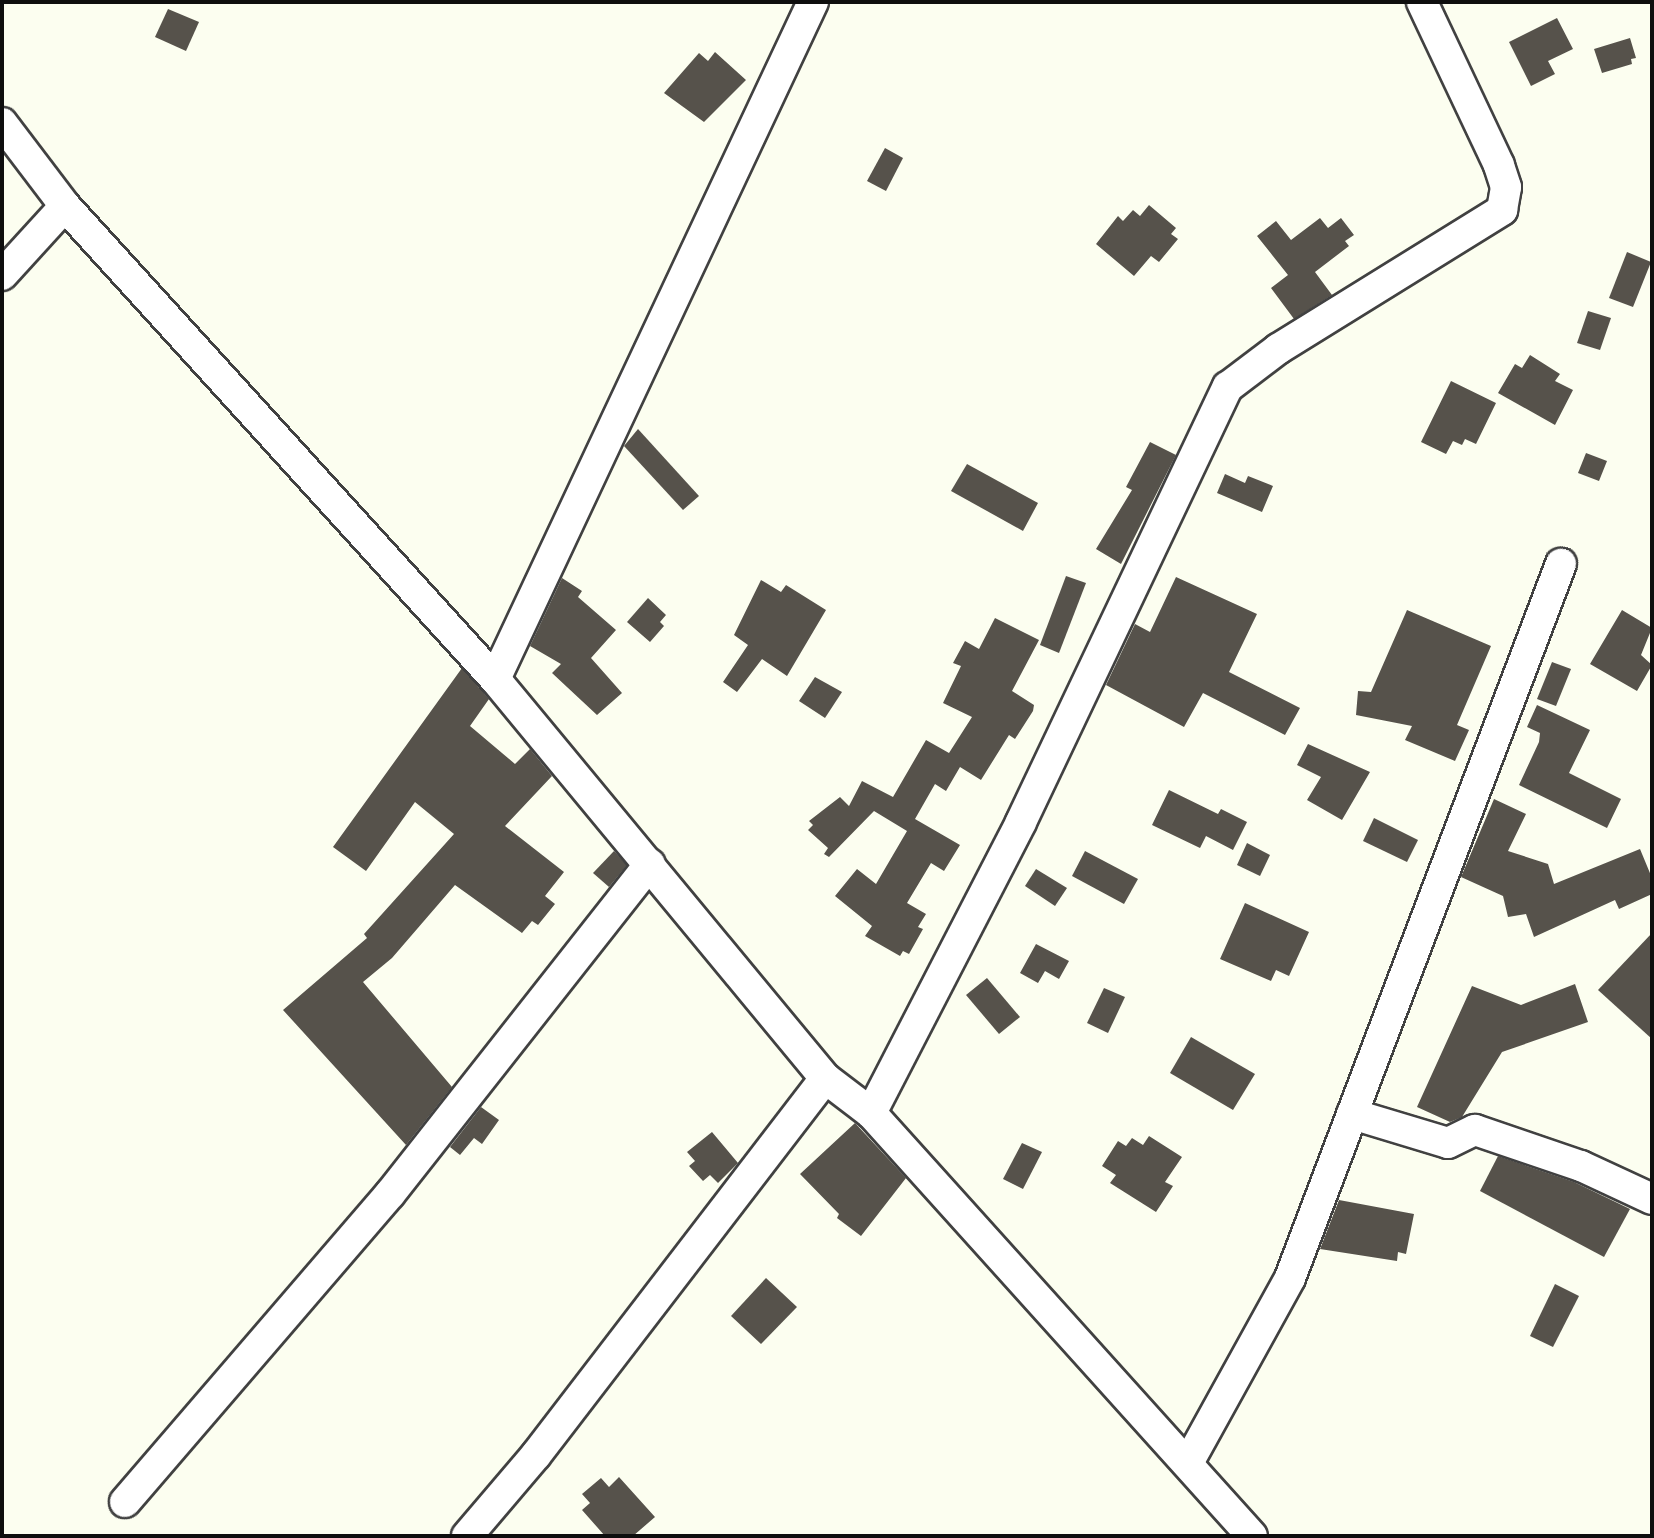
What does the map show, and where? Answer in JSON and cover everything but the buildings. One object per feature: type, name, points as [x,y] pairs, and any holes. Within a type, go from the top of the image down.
[{"type":"street","points":[[495,679],[813,2]]},
{"type":"street","points":[[871,1113],[1021,822],[1228,387],[1278,349],[1502,211],[1507,187],[1500,165],[1422,2]]},
{"type":"street","points":[[2,123],[65,206],[495,679],[825,1078],[871,1113],[1252,1536]]},
{"type":"street","points":[[2,275],[65,206]]},
{"type":"street","points":[[1188,1463],[1290,1278],[1561,564]]},
{"type":"street","points":[[125,1502],[390,1194],[650,864]]},
{"type":"street","points":[[467,1536],[536,1455],[825,1078]]},
{"type":"street","points":[[1352,1114],[1448,1143],[1475,1130],[1581,1166],[1652,1199]]}]
